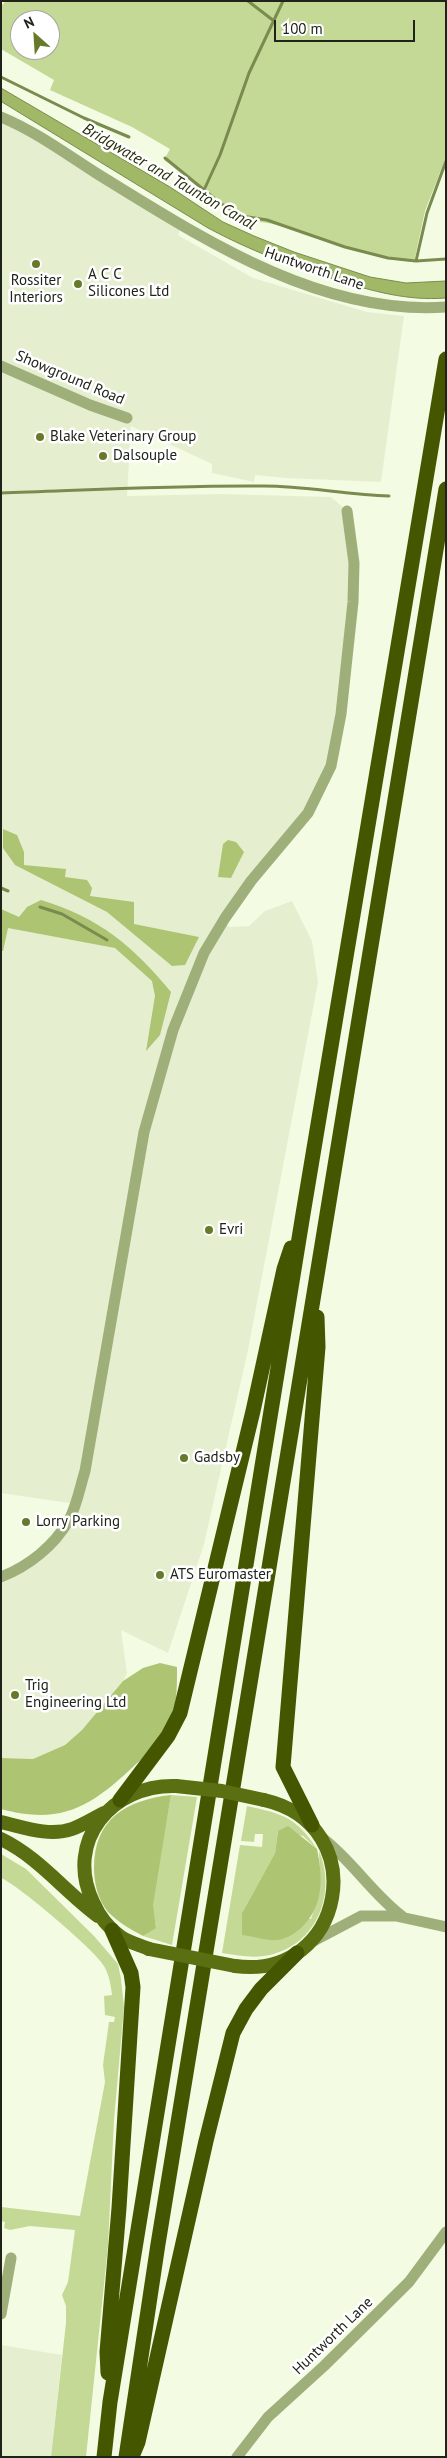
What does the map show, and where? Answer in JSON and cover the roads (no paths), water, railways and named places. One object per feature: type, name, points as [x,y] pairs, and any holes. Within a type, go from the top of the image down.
[{"type":"highway","points":[[104,2457],[110,2402],[303,1214],[446,359]]},
{"type":"highway","points":[[126,2457],[210,1924],[317,1286],[446,489]]},
{"type":"highway","points":[[120,1800],[168,1736],[180,1713],[253,1411],[284,1269],[303,1214]]},
{"type":"highway","points":[[316,1831],[283,1767],[318,1347],[317,1286]]},
{"type":"highway","points":[[110,2402],[107,2352],[119,2208],[133,1987],[132,1973],[112,1930]]},
{"type":"highway","points":[[132,2457],[138,2442],[204,2150],[233,2033],[246,2009],[261,1989],[303,1949]]},
{"type":"main road","points":[[1,1822],[36,1830],[59,1832],[73,1829],[105,1813],[120,1800],[143,1789],[176,1786],[222,1791],[264,1800],[294,1811],[316,1831],[333,1865],[335,1888],[326,1920],[303,1949],[278,1962],[259,1967],[235,1966],[149,1949],[131,1942],[112,1930],[100,1917],[79,1902],[32,1857],[1,1839]]},
{"type":"main road","points":[[100,1917],[86,1888],[84,1868],[86,1850],[91,1834],[105,1813]]},
{"type":"street","name":"Huntworth Lane","points":[[1,117],[203,237],[252,263],[296,281],[365,302],[392,306],[446,307]]},
{"type":"street","name":"Showground Road","points":[[1,366],[90,405],[127,418]]},
{"type":"street","points":[[1,1577],[21,1568],[43,1552],[69,1520],[75,1504],[86,1463],[144,1132],[173,1030],[189,988],[204,953],[225,918],[251,881],[308,813],[331,766],[341,714],[353,602],[354,563],[347,511]]},
{"type":"street","points":[[316,1831],[336,1848],[380,1898],[404,1918]]},
{"type":"street","points":[[303,1949],[350,1920],[361,1916],[384,1915],[446,1927]]},
{"type":"street","name":"Huntworth Lane","points":[[237,2457],[268,2417],[324,2366],[410,2282],[446,2232]]},
{"type":"street","points":[[1,2314],[11,2258]]},
{"type":"waterway","points":[[248,1],[274,21]]},
{"type":"waterway","name":"Bridgwater and Taunton Canal","points":[[204,190],[220,155],[249,73],[283,1]]},
{"type":"waterway","name":"Bridgwater and Taunton Canal","points":[[1,77],[84,118],[129,137]]},
{"type":"waterway","name":"Bridgwater and Taunton Canal","points":[[165,158],[220,203],[242,216],[267,220],[345,247],[388,258],[416,261],[446,259]]},
{"type":"waterway","points":[[416,261],[427,213],[446,161]]},
{"type":"waterway","points":[[1,493],[165,487],[264,486],[389,496]]},
{"type":"waterway","points":[[1,888],[8,891]]},
{"type":"waterway","points":[[40,907],[62,914],[107,940]]},
{"type":"place","name":"Rossiter Interiors","points":[[36,264]]},
{"type":"place","name":"A C C Silicones Ltd","points":[[78,284]]},
{"type":"place","name":"Blake Veterinary Group","points":[[40,437]]},
{"type":"place","name":"Dalsouple","points":[[103,456]]},
{"type":"place","name":"Evri","points":[[209,1230]]},
{"type":"place","name":"Gadsby","points":[[184,1458]]},
{"type":"place","name":"Lorry Parking","points":[[26,1522]]},
{"type":"place","name":"ATS Euromaster","points":[[160,1575]]},
{"type":"place","name":"Trig Engineering Ltd","points":[[15,1695]]}]
